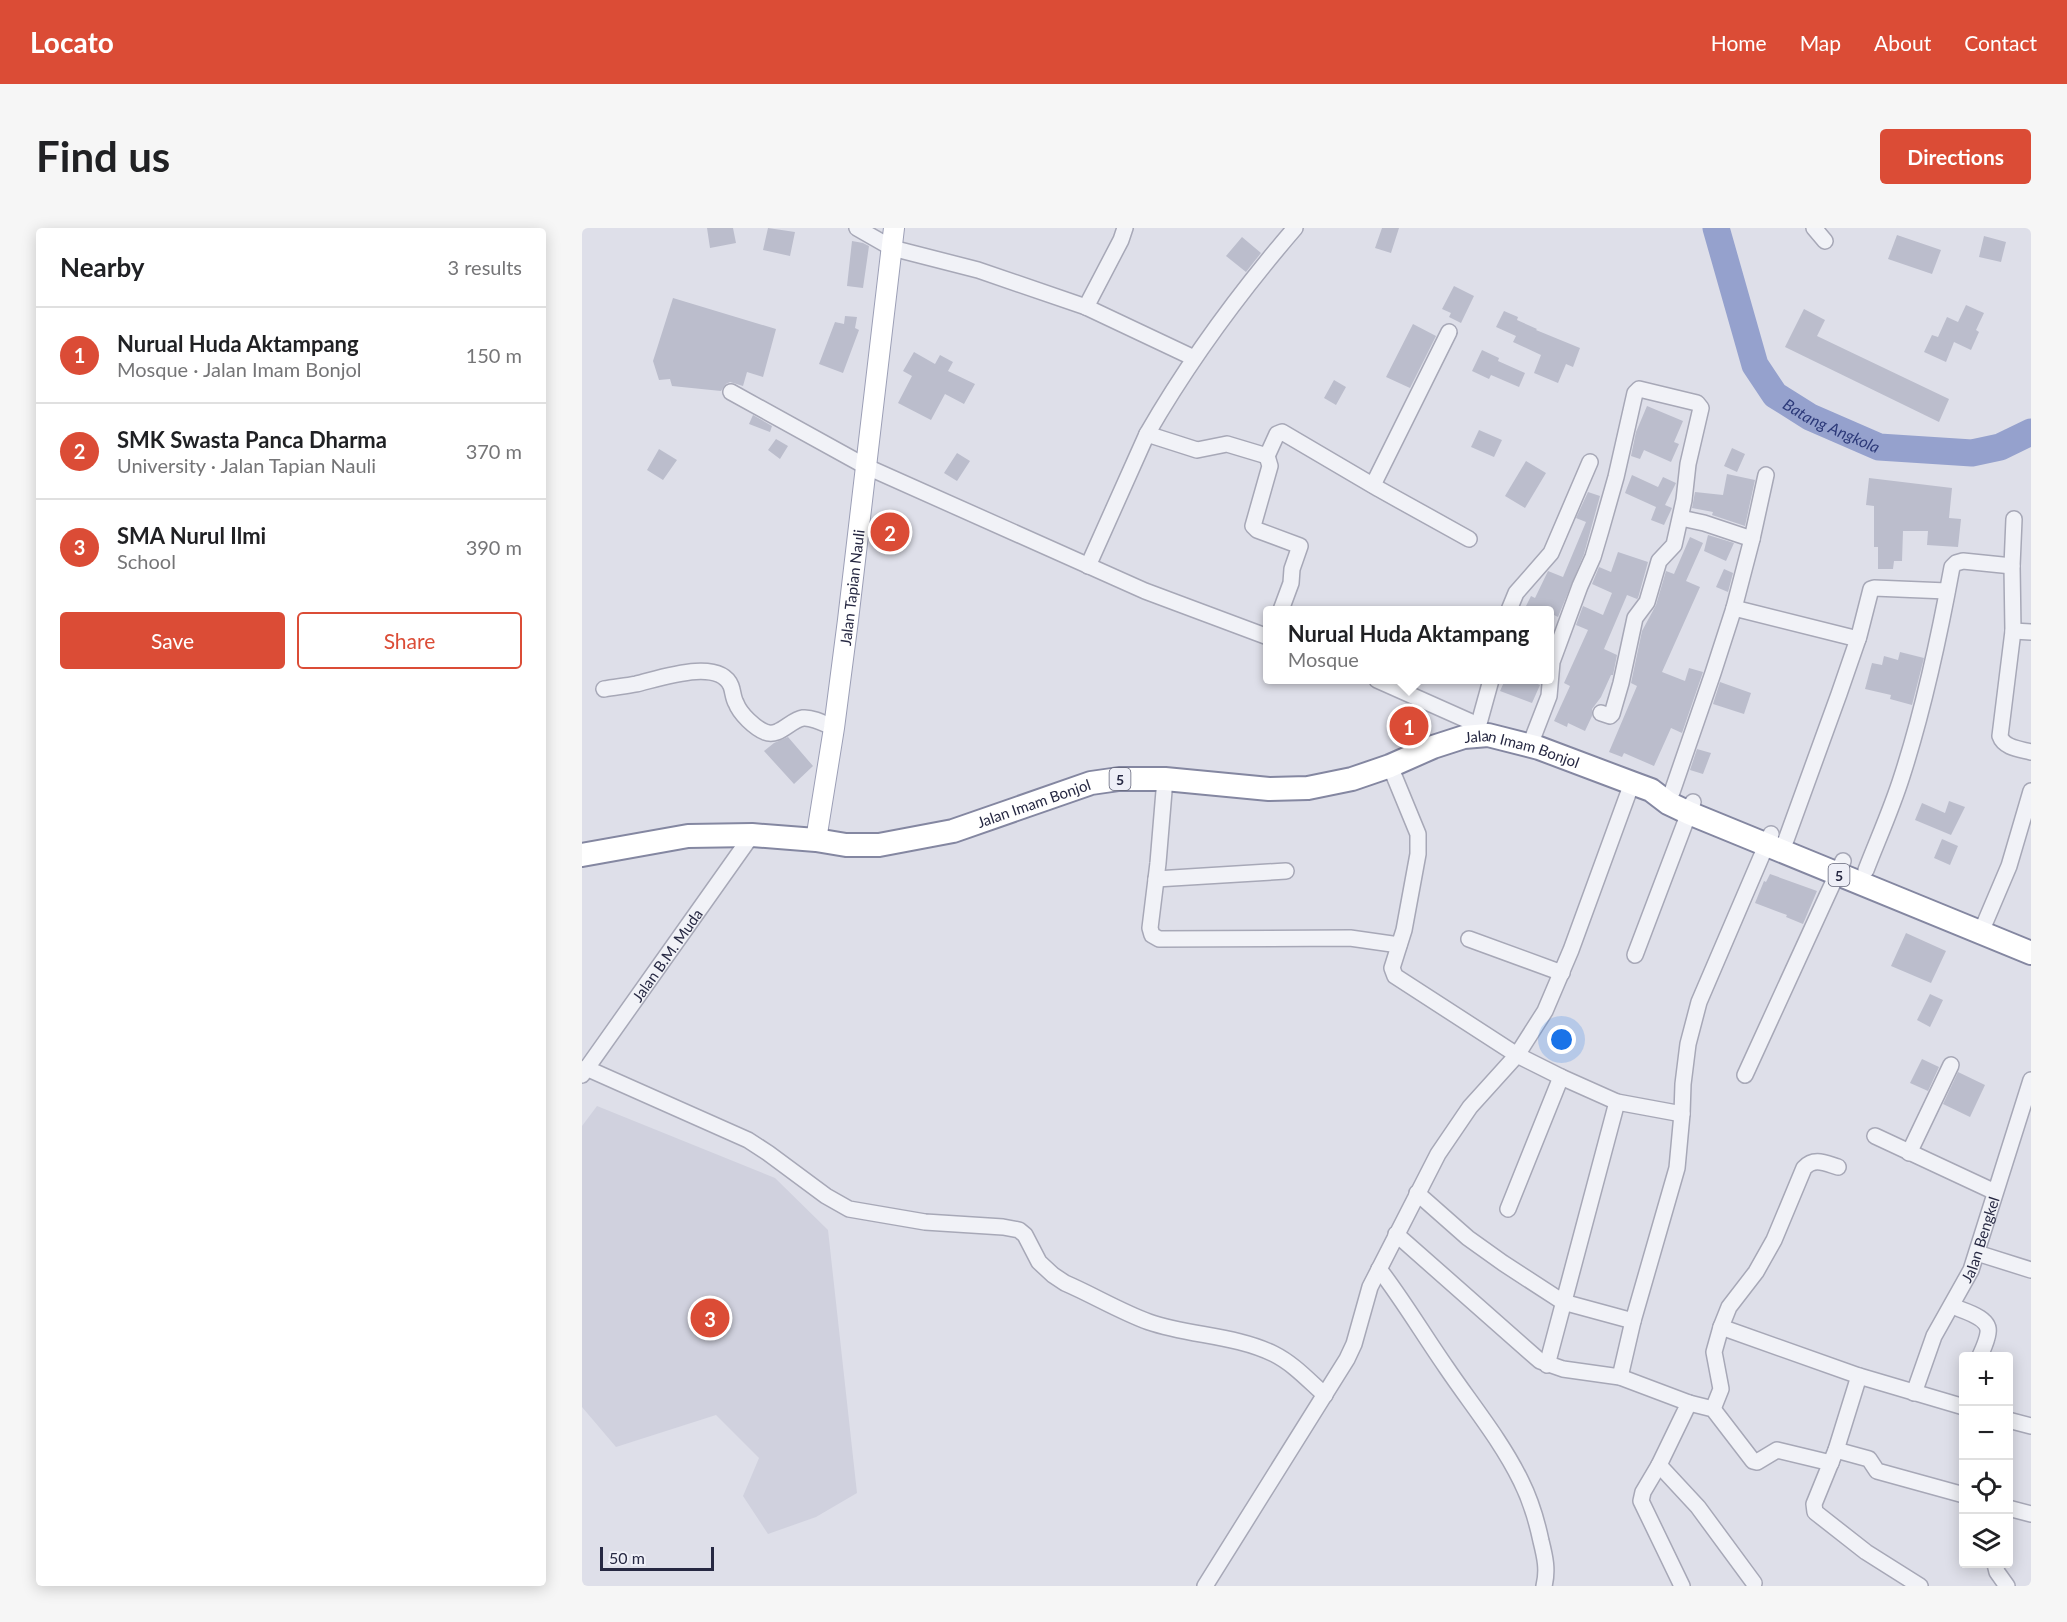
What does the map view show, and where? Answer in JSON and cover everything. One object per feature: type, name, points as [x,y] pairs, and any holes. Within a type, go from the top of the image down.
[{"type":"highway","name":"Jalan Imam Bonjol","points":[[582,855],[688,836],[752,835],[846,844],[879,844],[953,831],[1091,783],[1119,779],[1165,779],[1269,789],[1308,788],[1352,779],[1390,766],[1433,747],[1483,731],[1652,788],[1668,803],[1691,808],[1774,840],[1984,927],[2031,939]]},
{"type":"highway","name":"Jalan Imam Bonjol","points":[[1840,868],[1866,870],[1984,927],[2031,953]]},
{"type":"main road","name":"Jalan Tapian Nauli","points":[[816,840],[834,728],[894,228]]},
{"type":"street","points":[[856,228],[892,248],[978,270],[1086,307],[1194,358]]},
{"type":"street","points":[[1086,307],[1125,228]]},
{"type":"street","points":[[1088,566],[1147,434],[1194,358],[1262,267],[1295,228]]},
{"type":"street","points":[[1814,228],[1825,241]]},
{"type":"street","points":[[1372,485],[1449,332]]},
{"type":"street","points":[[1554,657],[1596,548],[1616,477],[1635,393],[1639,389],[1697,403],[1701,406],[1674,545],[1659,561],[1647,602],[1635,618],[1612,714],[1610,716],[1601,713]]},
{"type":"street","points":[[731,392],[865,466],[1145,591],[1263,635]]},
{"type":"street","points":[[1282,606],[1300,546],[1255,529],[1253,526],[1270,466],[1267,456],[1277,434],[1282,432],[1469,539]]},
{"type":"street","points":[[1147,434],[1197,450],[1227,444],[1267,456]]},
{"type":"street","points":[[1511,606],[1516,593],[1551,553],[1590,462]]},
{"type":"street","points":[[1205,1586],[1347,1359],[1354,1344],[1370,1287],[1438,1154],[1470,1107],[1517,1055],[1545,1011],[1652,788],[1713,674],[1734,608],[1766,475]]},
{"type":"street","points":[[1681,518],[1752,539]]},
{"type":"street","points":[[2014,519],[2013,631],[2001,739],[2006,745],[2031,752]]},
{"type":"street","points":[[1866,870],[1902,778],[1922,708],[1936,652],[1952,567],[1958,562],[2012,566]]},
{"type":"street","points":[[1620,1377],[1633,1321],[1677,1168],[1688,1044],[1699,1002],[1774,840],[1858,639],[1869,594],[1873,588],[1947,591]]},
{"type":"street","points":[[1734,608],[1858,639]]},
{"type":"street","points":[[2013,631],[2031,632]]},
{"type":"street","points":[[604,689],[688,672],[716,673],[729,681],[738,707],[753,724],[764,732],[773,733],[803,718],[834,728]]},
{"type":"street","points":[[1386,684],[1441,707],[1483,731],[1490,684]]},
{"type":"street","points":[[1530,745],[1550,692],[1551,684]]},
{"type":"street","points":[[1390,766],[1418,834],[1418,854],[1404,930],[1392,968],[1393,974],[1517,1055],[1562,1077],[1617,1102],[1682,1114]]},
{"type":"street","points":[[1165,779],[1150,928],[1152,935],[1159,939],[1350,938],[1399,945]]},
{"type":"street","points":[[1984,927],[2009,866],[2031,790]]},
{"type":"street","points":[[1635,955],[1691,808]]},
{"type":"street","name":"Jalan B.M. Muda","points":[[584,1072],[752,835]]},
{"type":"street","points":[[1745,1076],[1840,868]]},
{"type":"street","points":[[1156,879],[1286,871]]},
{"type":"street","points":[[1469,939],[1562,973]]},
{"type":"street","points":[[1909,1153],[1951,1065]]},
{"type":"street","points":[[584,1072],[748,1140],[826,1196],[849,1209],[925,1222],[1018,1230],[1025,1235],[1035,1256],[1045,1269],[1065,1282],[1148,1322],[1190,1334],[1225,1338],[1268,1352],[1283,1359],[1325,1395]]},
{"type":"street","points":[[1508,1209],[1562,1077]]},
{"type":"street","name":"Jalan Bengkel","points":[[1914,1393],[1934,1335],[1952,1306],[1977,1253],[2031,1080]]},
{"type":"street","points":[[1546,1365],[1617,1102]]},
{"type":"street","points":[[1875,1136],[1995,1192]]},
{"type":"street","points":[[1713,1409],[1721,1389],[1714,1346],[1729,1306],[1756,1272],[1774,1240],[1804,1168],[1815,1161],[1838,1167]]},
{"type":"street","points":[[1417,1193],[1468,1238],[1563,1302],[1633,1321]]},
{"type":"street","points":[[1396,1234],[1534,1357],[1546,1365],[1620,1377],[1689,1403],[1713,1409],[1755,1462],[1777,1450],[1869,1459],[1877,1471],[1959,1494]]},
{"type":"street","points":[[1977,1253],[2031,1270]]},
{"type":"street","points":[[1379,1269],[1403,1300],[1500,1445],[1522,1482],[1547,1563],[1544,1586]]},
{"type":"street","points":[[1952,1306],[1983,1320],[1988,1325],[1989,1333],[1982,1352]]},
{"type":"street","points":[[1720,1327],[1859,1376],[1960,1406]]},
{"type":"street","points":[[1859,1376],[1814,1509],[1816,1514],[1866,1552],[1920,1586]]},
{"type":"street","points":[[1682,1586],[1641,1501],[1642,1492],[1659,1465],[1689,1403]]},
{"type":"street","points":[[2013,1421],[2031,1426]]},
{"type":"street","points":[[1659,1465],[1698,1507],[1754,1583]]},
{"type":"street","points":[[2013,1509],[2031,1514]]},
{"type":"street","points":[[1996,1568],[2007,1586]]},
{"type":"shaded area","points":[[597,1106],[775,1178],[828,1230],[857,1493],[816,1517],[768,1534],[743,1496],[759,1458],[716,1415],[616,1447],[582,1407],[582,1126]]},
{"type":"building","points":[[707,228],[733,228],[736,243],[710,248]]},
{"type":"building","points":[[768,228],[795,232],[790,256],[763,250]]},
{"type":"building","points":[[1382,228],[1399,228],[1391,253],[1375,248]]},
{"type":"building","points":[[1897,235],[1941,250],[1932,274],[1888,259]]},
{"type":"building","points":[[1984,236],[2006,242],[2001,262],[1979,257]]},
{"type":"building","points":[[1242,237],[1261,253],[1246,272],[1226,256]]},
{"type":"building","points":[[852,241],[869,246],[863,288],[847,286]]},
{"type":"building","points":[[1454,286],[1474,296],[1461,323],[1449,317],[1451,313],[1442,309]]},
{"type":"building","points":[[673,298],[776,329],[763,377],[747,372],[743,386],[730,382],[721,391],[672,386],[670,379],[659,380],[653,361]]},
{"type":"building","points":[[1966,305],[1984,313],[1976,330],[1979,332],[1971,350],[1954,342],[1946,362],[1924,352],[1932,335],[1938,337],[1947,317],[1958,322]]},
{"type":"building","points":[[1804,309],[1825,320],[1817,336],[1949,399],[1939,422],[1785,347]]},
{"type":"building","points":[[1504,311],[1518,317],[1517,320],[1536,330],[1580,348],[1573,367],[1566,364],[1558,383],[1534,373],[1541,355],[1513,342],[1516,336],[1496,327]]},
{"type":"building","points":[[845,316],[857,317],[855,328],[859,330],[843,373],[819,364],[835,322],[844,324]]},
{"type":"building","points":[[1413,324],[1436,336],[1410,388],[1386,377]]},
{"type":"building","points":[[1482,350],[1499,358],[1498,361],[1525,373],[1519,387],[1491,375],[1489,379],[1472,371]]},
{"type":"building","points":[[914,352],[935,364],[940,355],[953,362],[948,371],[975,384],[964,404],[945,394],[931,420],[898,403],[912,376],[903,371]]},
{"type":"building","points":[[1334,380],[1346,387],[1336,405],[1324,398]]},
{"type":"building","points":[[1647,406],[1683,421],[1674,442],[1679,444],[1671,462],[1644,450],[1640,459],[1631,456],[1636,432]]},
{"type":"building","points":[[753,415],[772,426],[770,432],[749,424]]},
{"type":"building","points":[[1479,430],[1502,440],[1494,457],[1471,447]]},
{"type":"building","points":[[776,439],[788,446],[780,459],[768,450]]},
{"type":"building","points":[[1732,448],[1745,454],[1737,472],[1724,466]]},
{"type":"building","points":[[659,449],[677,460],[663,480],[647,470]]},
{"type":"building","points":[[957,453],[970,461],[957,481],[944,473]]},
{"type":"building","points":[[1526,461],[1546,473],[1525,508],[1505,496]]},
{"type":"building","points":[[1727,474],[1755,480],[1745,526],[1712,515],[1713,512],[1692,508],[1695,492],[1723,495]]},
{"type":"building","points":[[1632,475],[1658,487],[1663,477],[1676,483],[1665,505],[1672,508],[1664,525],[1651,520],[1656,507],[1625,493]]},
{"type":"building","points":[[1869,478],[1952,488],[1949,518],[1961,519],[1958,547],[1927,545],[1928,531],[1903,531],[1902,561],[1894,561],[1893,569],[1878,569],[1878,547],[1874,547],[1874,506],[1866,505]]},
{"type":"building","points":[[1588,492],[1600,496],[1584,554],[1558,617],[1554,615],[1554,606],[1526,606],[1531,596],[1535,598],[1548,571],[1563,577],[1586,522],[1576,518]]},
{"type":"building","points":[[1708,535],[1734,543],[1726,561],[1704,551]]},
{"type":"building","points":[[1690,537],[1703,543],[1686,581],[1700,587],[1662,672],[1685,681],[1689,668],[1703,672],[1682,733],[1671,728],[1654,766],[1624,753],[1622,757],[1609,752],[1637,686],[1631,683],[1642,631],[1656,605],[1666,571],[1674,574]]},
{"type":"building","points":[[1618,552],[1648,562],[1638,598],[1627,595],[1604,649],[1617,655],[1613,675],[1592,709],[1592,716],[1585,731],[1568,723],[1567,727],[1554,721],[1570,686],[1564,683],[1588,630],[1576,625],[1583,606],[1603,615],[1612,593],[1592,584],[1599,567],[1611,572]]},
{"type":"building","points":[[1724,569],[1733,573],[1728,592],[1716,587]]},
{"type":"building","points":[[1900,652],[1924,658],[1912,705],[1890,699],[1891,695],[1865,689],[1872,663],[1882,665],[1884,656],[1898,660]]},
{"type":"building","points":[[1720,682],[1751,693],[1744,714],[1713,704]]},
{"type":"building","points":[[1503,684],[1540,685],[1532,703],[1500,691]]},
{"type":"building","points":[[1417,709],[1426,734],[1401,743],[1392,718]]},
{"type":"building","points":[[788,737],[813,766],[794,784],[764,751],[774,743]]},
{"type":"building","points":[[1697,749],[1711,753],[1703,774],[1690,770]]},
{"type":"building","points":[[1949,801],[1965,807],[1951,835],[1915,820],[1922,803],[1945,813]]},
{"type":"building","points":[[1942,839],[1958,846],[1950,865],[1934,858]]},
{"type":"building","points":[[1770,874],[1817,891],[1803,924],[1786,917],[1787,915],[1755,903],[1764,881],[1766,882]]},
{"type":"building","points":[[1906,933],[1946,951],[1931,983],[1891,966]]},
{"type":"building","points":[[1930,994],[1943,1000],[1930,1027],[1917,1020]]},
{"type":"building","points":[[1922,1059],[1939,1067],[1928,1091],[1910,1083]]},
{"type":"building","points":[[1958,1072],[1985,1085],[1970,1117],[1943,1104]]},
{"type":"waterway","name":"Batang Angkola","points":[[1716,228],[1755,365],[1775,395],[1810,417],[1879,447],[1972,453],[2000,447],[2031,432]]},
{"type":"place","name":"SMK Swasta Panca Dharma","points":[[890,532]]},
{"type":"place","name":"Nurual Huda Aktampang","points":[[1409,726]]},
{"type":"place","name":"SMA Nurul Ilmi","points":[[710,1318]]}]
